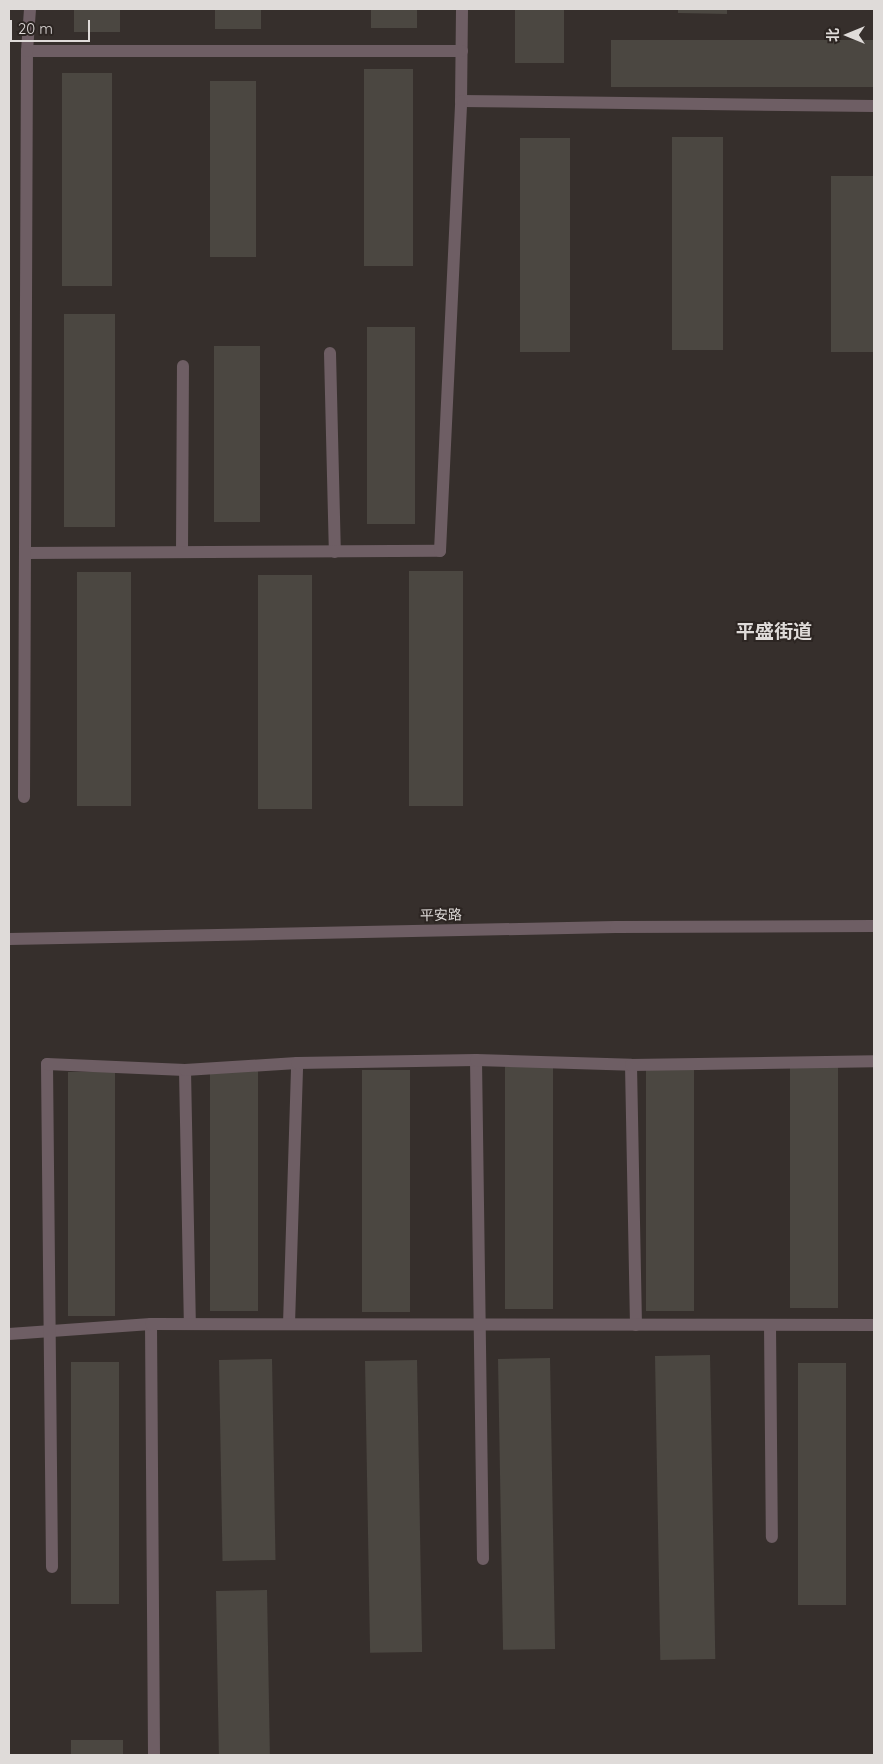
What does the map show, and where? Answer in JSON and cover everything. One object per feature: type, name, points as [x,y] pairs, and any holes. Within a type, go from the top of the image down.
[{"type":"street","points":[[24,797],[27,51],[30,9]]},
{"type":"street","points":[[25,553],[440,551],[461,101],[462,9]]},
{"type":"street","points":[[27,51],[462,51]]},
{"type":"street","points":[[461,101],[874,106]]},
{"type":"street","points":[[330,352],[335,552]]},
{"type":"street","points":[[182,552],[183,366]]},
{"type":"street","name":"平安路","points":[[9,938],[616,927],[874,926]]},
{"type":"street","points":[[476,1060],[483,1559]]},
{"type":"street","points":[[52,1567],[47,1064],[185,1070],[297,1063],[476,1060],[631,1065],[874,1061]]},
{"type":"street","points":[[289,1324],[297,1063]]},
{"type":"street","points":[[631,1065],[636,1325]]},
{"type":"street","points":[[185,1070],[190,1324]]},
{"type":"street","points":[[151,1324],[154,1755]]},
{"type":"street","points":[[9,1334],[151,1324],[874,1325]]},
{"type":"street","points":[[770,1325],[772,1537]]},
{"type":"building","points":[[74,9],[120,9],[120,32],[74,32]]},
{"type":"building","points":[[215,9],[261,9],[261,29],[215,29]]},
{"type":"building","points":[[371,9],[417,9],[417,28],[371,28]]},
{"type":"building","points":[[515,9],[564,9],[564,63],[515,63]]},
{"type":"building","points":[[678,9],[727,9],[727,14],[678,13]]},
{"type":"building","points":[[611,40],[874,40],[874,87],[611,87]]},
{"type":"building","points":[[364,69],[413,69],[413,266],[364,266]]},
{"type":"building","points":[[62,73],[112,73],[112,286],[62,286]]},
{"type":"building","points":[[210,81],[256,81],[256,257],[210,257]]},
{"type":"building","points":[[672,137],[723,137],[723,350],[672,350]]},
{"type":"building","points":[[520,138],[570,138],[570,352],[520,352]]},
{"type":"building","points":[[831,176],[874,176],[874,352],[831,352]]},
{"type":"building","points":[[64,314],[115,314],[115,527],[64,527]]},
{"type":"building","points":[[367,327],[415,327],[415,524],[367,524]]},
{"type":"building","points":[[214,346],[260,346],[260,522],[214,522]]},
{"type":"building","points":[[409,571],[463,571],[463,806],[409,806]]},
{"type":"building","points":[[77,572],[131,572],[131,806],[77,806]]},
{"type":"building","points":[[258,575],[312,575],[312,809],[258,809]]},
{"type":"building","points":[[505,1066],[553,1066],[553,1309],[505,1309]]},
{"type":"building","points":[[790,1066],[838,1066],[838,1308],[790,1308]]},
{"type":"building","points":[[210,1069],[258,1069],[258,1311],[210,1311]]},
{"type":"building","points":[[646,1069],[694,1069],[694,1311],[646,1311]]},
{"type":"building","points":[[362,1070],[410,1070],[410,1312],[362,1312]]},
{"type":"building","points":[[68,1072],[115,1072],[115,1316],[68,1316]]},
{"type":"building","points":[[710,1355],[715,1659],[660,1660],[655,1356]]},
{"type":"building","points":[[550,1358],[555,1649],[503,1650],[498,1359]]},
{"type":"building","points":[[272,1359],[276,1560],[223,1561],[219,1360]]},
{"type":"building","points":[[417,1360],[422,1652],[370,1653],[365,1361]]},
{"type":"building","points":[[71,1362],[119,1362],[119,1604],[71,1604]]},
{"type":"building","points":[[798,1363],[846,1363],[846,1605],[798,1605]]},
{"type":"building","points":[[267,1590],[270,1755],[219,1755],[216,1591]]},
{"type":"building","points":[[71,1740],[123,1740],[123,1755],[71,1755]]},
{"type":"district","name":"平盛街道","points":[[774,632]]}]
